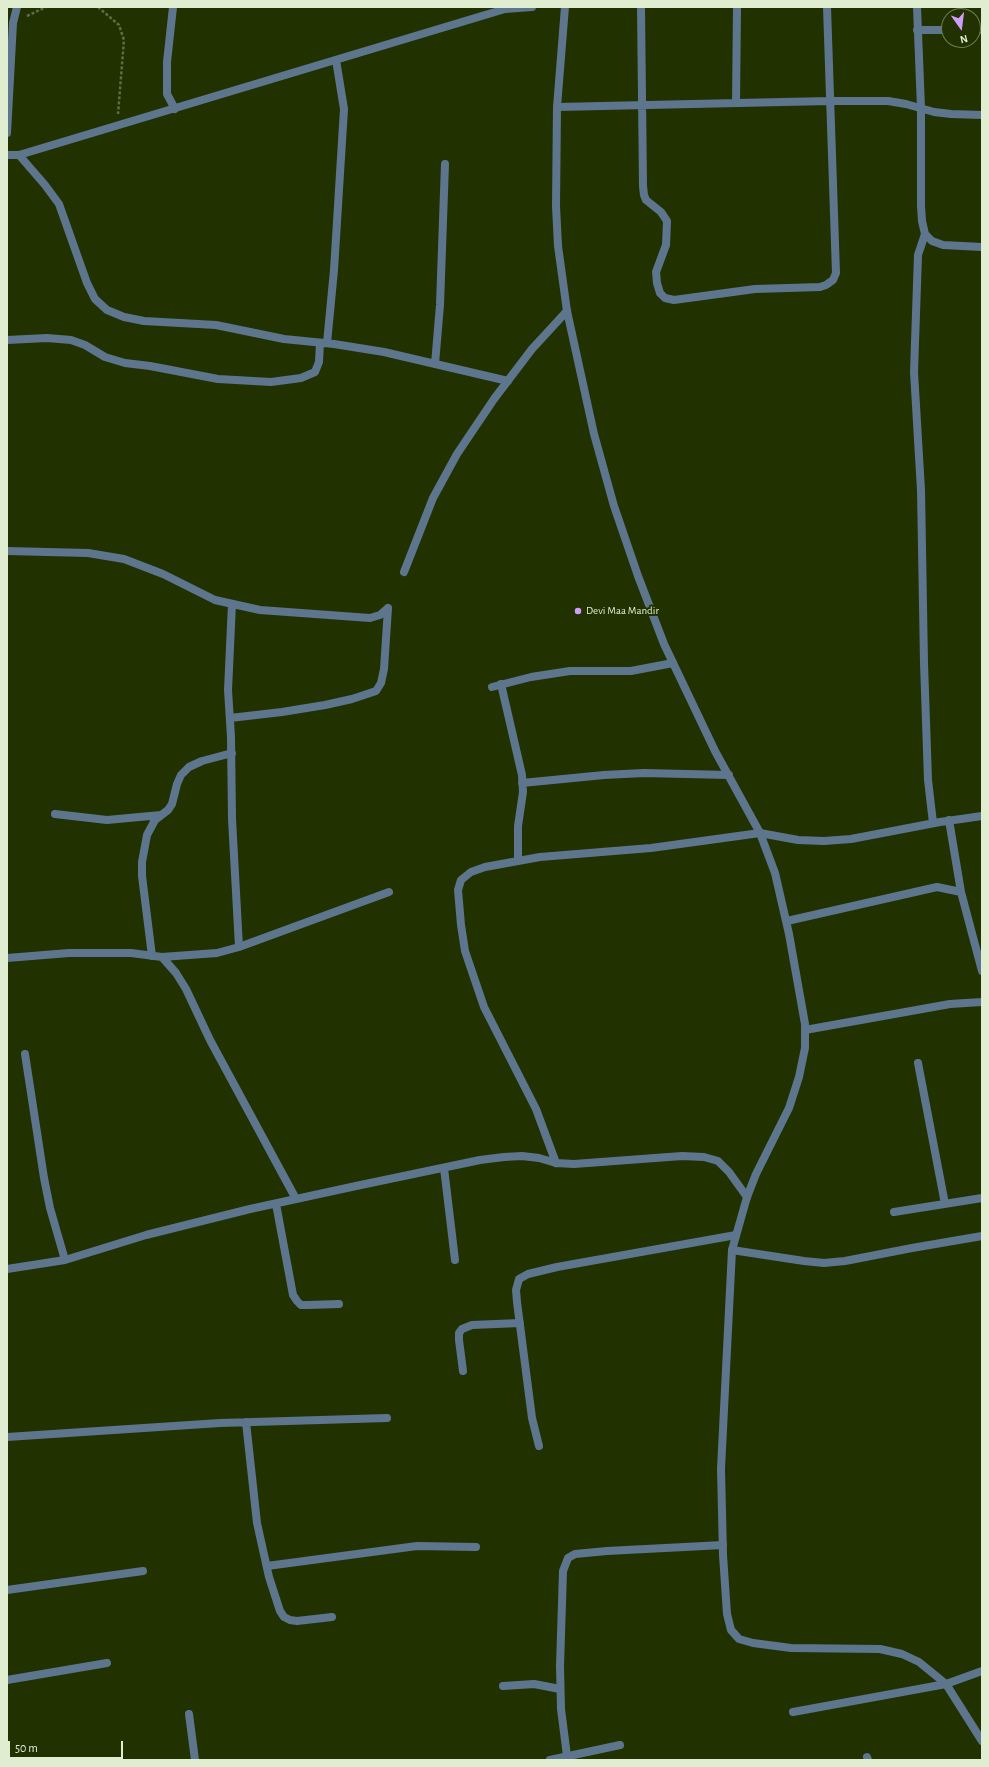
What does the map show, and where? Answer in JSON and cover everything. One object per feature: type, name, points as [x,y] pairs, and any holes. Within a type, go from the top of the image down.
[{"type":"street","points":[[7,133],[13,23],[17,7]]},
{"type":"street","points":[[173,7],[167,62],[167,94],[175,109]]},
{"type":"street","points":[[7,155],[20,155],[505,9],[532,7]]},
{"type":"street","points":[[565,7],[557,107],[556,185],[558,246],[567,311],[594,434],[614,506],[638,576],[673,663],[709,738],[760,833],[775,873],[787,921],[801,995],[805,1030],[805,1048],[800,1077],[789,1108],[756,1174],[747,1196],[732,1250],[721,1469],[727,1614],[732,1630],[739,1639],[769,1646],[880,1649],[902,1654],[919,1662],[946,1684],[982,1741]]},
{"type":"street","points":[[641,7],[641,105],[644,195],[650,204],[664,216],[666,222],[666,245],[656,272],[657,284],[660,293],[665,298],[674,300],[756,289],[820,287],[833,280],[836,273],[827,7]]},
{"type":"street","points":[[736,103],[737,7]]},
{"type":"street","points":[[917,7],[921,108],[921,206],[925,234],[932,242],[943,245],[982,247]]},
{"type":"street","points":[[917,30],[941,30]]},
{"type":"street","points":[[7,340],[47,338],[71,340],[86,345],[105,358],[125,363],[150,366],[195,376],[218,379],[271,382],[301,378],[315,372],[324,343],[334,270],[344,109],[336,60]]},
{"type":"street","points":[[557,107],[829,101],[888,102],[906,104],[951,114],[982,115]]},
{"type":"street","points":[[20,155],[59,204],[87,283],[95,299],[107,310],[124,317],[137,320],[216,325],[284,338],[384,352],[508,381]]},
{"type":"street","points":[[435,364],[440,305],[445,164]]},
{"type":"street","points":[[925,234],[918,255],[914,372],[921,490],[923,656],[927,766],[933,823]]},
{"type":"street","points":[[404,572],[433,498],[457,454],[494,399],[532,349],[567,311]]},
{"type":"street","points":[[7,551],[88,552],[124,559],[163,574],[201,594],[232,604],[260,610],[370,618],[380,615],[388,608],[384,669],[381,683],[376,691],[352,699],[282,712],[230,718]]},
{"type":"street","points":[[232,604],[228,670],[232,752],[232,819],[238,947]]},
{"type":"street","points":[[492,687],[570,670],[631,671],[673,663]]},
{"type":"street","points":[[501,684],[517,749],[523,792],[518,826],[518,860]]},
{"type":"street","points":[[152,956],[143,893],[142,862],[149,831],[155,820],[168,810],[172,804],[181,775],[189,767],[202,761],[232,752]]},
{"type":"street","points":[[522,783],[620,774],[729,775]]},
{"type":"street","points":[[55,814],[108,820],[161,815]]},
{"type":"street","points":[[556,1162],[536,1108],[484,1007],[465,951],[458,890],[461,880],[471,872],[485,867],[540,857],[651,848],[760,833],[798,840],[824,841],[851,839],[949,820],[982,816]]},
{"type":"street","points":[[949,820],[961,892],[982,971]]},
{"type":"street","points":[[787,921],[937,887],[961,892]]},
{"type":"street","points":[[7,958],[69,953],[123,953],[162,957],[217,953],[238,947],[389,892]]},
{"type":"street","points":[[162,957],[176,973],[186,989],[210,1040],[296,1199]]},
{"type":"street","points":[[805,1030],[950,1004],[982,1002]]},
{"type":"street","points":[[26,1054],[44,1178],[50,1208],[65,1260]]},
{"type":"street","points":[[918,1063],[945,1204]]},
{"type":"street","points":[[7,1269],[65,1260],[146,1235],[296,1199],[480,1160],[510,1157],[539,1158],[574,1164],[682,1156],[704,1157],[718,1161],[729,1172],[747,1196]]},
{"type":"street","points":[[444,1168],[456,1260]]},
{"type":"street","points":[[894,1212],[982,1198]]},
{"type":"street","points":[[276,1204],[294,1295],[297,1301],[301,1305],[307,1306],[339,1304]]},
{"type":"street","points":[[539,1446],[532,1418],[516,1290],[519,1279],[528,1274],[736,1235]]},
{"type":"street","points":[[732,1250],[804,1261],[824,1263],[845,1262],[912,1248],[982,1236]]},
{"type":"street","points":[[464,1371],[459,1340],[459,1333],[462,1329],[472,1325],[520,1323]]},
{"type":"street","points":[[7,1437],[246,1422],[387,1418]]},
{"type":"street","points":[[246,1422],[257,1523],[266,1566],[280,1611],[284,1617],[297,1621],[332,1617]]},
{"type":"street","points":[[567,1756],[560,1689],[563,1571],[568,1558],[575,1554],[607,1551],[723,1545]]},
{"type":"street","points":[[266,1566],[417,1546],[476,1547]]},
{"type":"street","points":[[7,1590],[143,1571]]},
{"type":"street","points":[[7,1680],[108,1663]]},
{"type":"street","points":[[793,1712],[946,1684],[982,1671]]},
{"type":"street","points":[[503,1686],[534,1684],[560,1689]]},
{"type":"street","points":[[189,1714],[195,1760]]},
{"type":"street","points":[[550,1760],[620,1745]]},
{"type":"path","points":[[13,23],[46,7]]},
{"type":"path","points":[[98,7],[119,25],[124,40],[117,126]]},
{"type":"place","name":"Devi Maa Mandir","points":[[578,611]]}]
